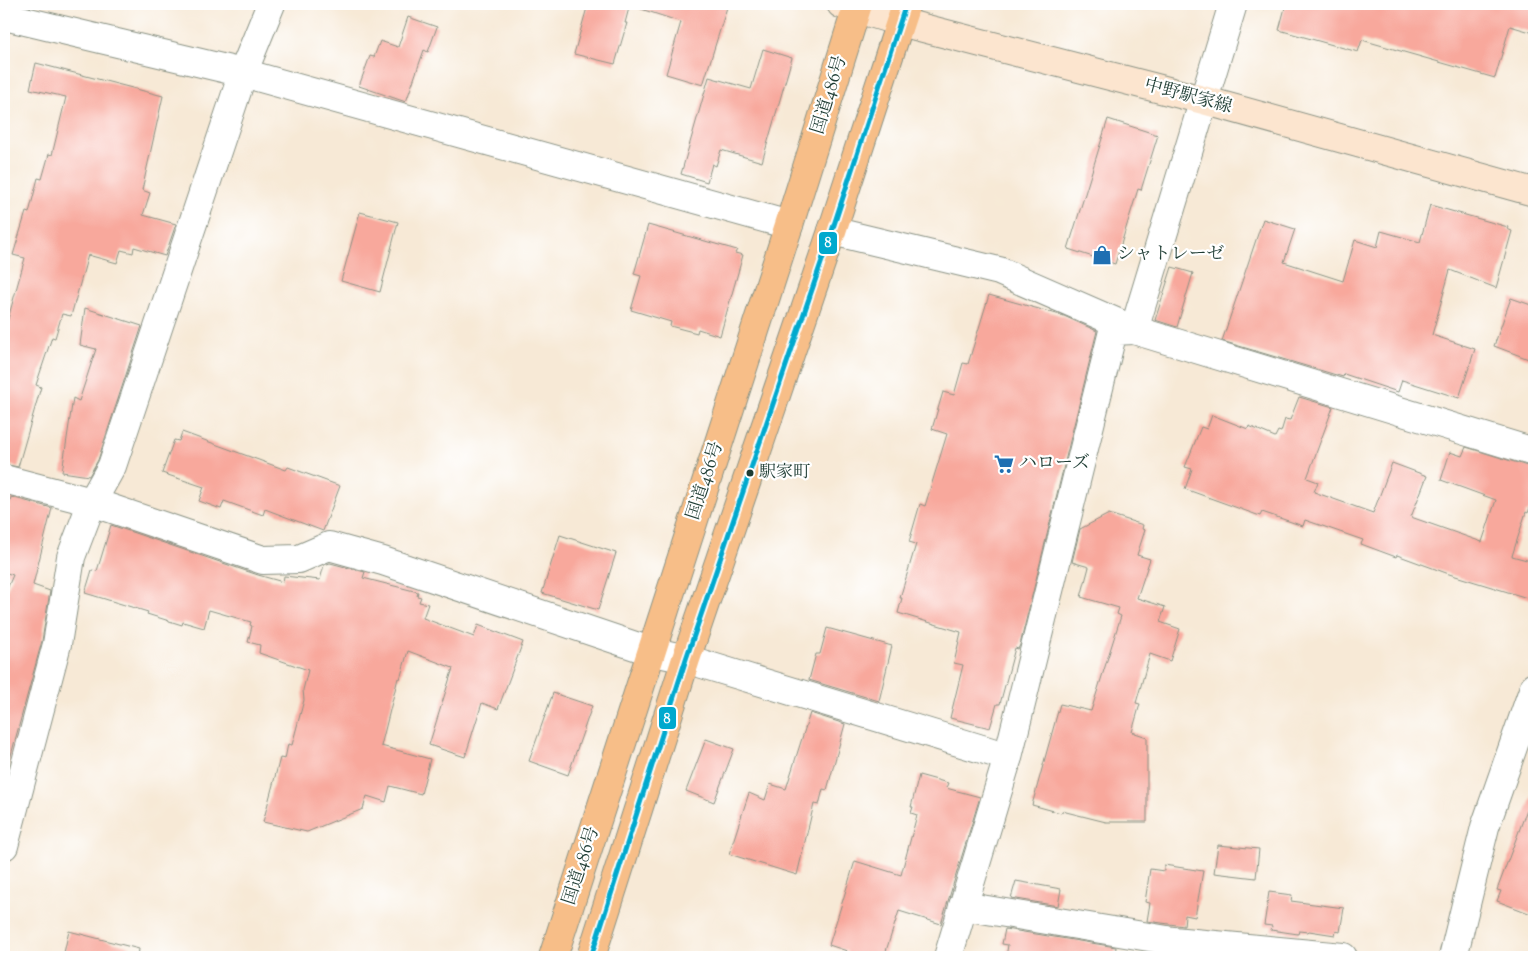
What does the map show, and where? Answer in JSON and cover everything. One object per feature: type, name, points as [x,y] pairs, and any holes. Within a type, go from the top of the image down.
[{"type":"highway","name":"国道486号","points":[[553,957],[650,651],[789,225],[852,5]]},
{"type":"highway","name":"国道486号","points":[[591,957],[686,659],[832,231],[903,13]]},
{"type":"main road","name":"中野駅家線","points":[[852,5],[903,13],[1203,100],[1534,192]]},
{"type":"street","points":[[4,846],[58,644],[71,557],[92,502],[112,466],[243,73],[271,4]]},
{"type":"street","points":[[1134,330],[1233,4]]},
{"type":"street","points":[[4,16],[243,73],[789,225]]},
{"type":"street","points":[[832,231],[999,271],[1134,330],[1534,452]]},
{"type":"street","points":[[948,957],[1008,757],[1113,331],[1134,330]]},
{"type":"street","points":[[4,479],[92,502],[263,560],[298,559],[329,546],[383,561],[650,651],[686,659],[1008,757]]},
{"type":"street","points":[[1453,957],[1485,827],[1534,687]]},
{"type":"street","points":[[964,906],[1172,949],[1343,957]]},
{"type":"building","points":[[588,4],[630,4],[625,23],[627,23],[615,64],[574,54]]},
{"type":"building","points":[[639,4],[728,4],[703,85],[666,74],[681,22],[638,8]]},
{"type":"building","points":[[1286,4],[1534,4],[1534,33],[1510,26],[1495,78],[1362,40],[1358,52],[1279,30]]},
{"type":"building","points":[[408,17],[437,27],[428,52],[424,50],[406,102],[359,86],[370,56],[374,57],[380,41],[398,47]]},
{"type":"building","points":[[763,49],[792,58],[762,162],[721,150],[716,166],[712,164],[707,182],[681,174],[709,77],[751,89]]},
{"type":"building","points":[[36,63],[163,96],[142,190],[150,193],[143,215],[176,224],[165,256],[134,247],[133,253],[121,250],[117,263],[88,255],[71,316],[62,314],[55,338],[52,337],[36,385],[41,387],[18,467],[4,464],[4,333],[25,258],[13,255],[26,212],[29,213],[38,178],[42,179],[49,154],[52,155],[66,97],[30,89]]},
{"type":"building","points":[[1108,119],[1158,135],[1141,190],[1138,189],[1115,264],[1068,249]]},
{"type":"building","points":[[1430,205],[1508,227],[1507,229],[1512,231],[1496,288],[1450,270],[1432,335],[1475,349],[1459,398],[1402,380],[1398,392],[1344,374],[1343,377],[1222,341],[1263,219],[1295,229],[1284,262],[1343,281],[1355,240],[1377,247],[1381,231],[1420,242]]},
{"type":"building","points":[[360,212],[398,222],[380,292],[341,281]]},
{"type":"building","points":[[648,225],[737,250],[735,253],[743,255],[720,336],[698,329],[697,333],[670,326],[671,322],[631,310],[641,276],[634,274]]},
{"type":"building","points":[[1172,267],[1193,273],[1177,327],[1155,320]]},
{"type":"building","points":[[989,295],[1064,316],[1097,331],[1020,645],[1018,649],[1015,648],[1000,704],[997,704],[990,728],[950,718],[963,665],[954,663],[961,632],[898,613],[902,598],[900,598],[916,544],[909,542],[920,504],[925,506],[947,434],[932,429],[943,392],[954,395],[963,363],[968,364]]},
{"type":"building","points":[[1511,298],[1534,306],[1534,361],[1494,346]]},
{"type":"building","points":[[85,308],[142,326],[98,460],[89,476],[62,472],[73,398],[79,401],[96,349],[80,345]]},
{"type":"building","points":[[1299,397],[1333,407],[1307,478],[1318,482],[1314,492],[1373,513],[1392,463],[1427,476],[1411,517],[1482,542],[1496,500],[1441,480],[1450,452],[1462,456],[1466,447],[1534,468],[1534,496],[1528,513],[1526,512],[1512,556],[1534,562],[1534,600],[1449,574],[1397,555],[1396,557],[1361,544],[1363,540],[1305,520],[1303,526],[1262,512],[1260,516],[1185,489],[1192,469],[1185,467],[1201,427],[1207,429],[1212,415],[1248,429],[1249,426],[1275,437],[1278,431],[1281,432],[1285,419],[1290,420]]},
{"type":"building","points":[[182,432],[286,470],[288,467],[340,486],[323,531],[265,509],[263,515],[224,501],[221,509],[199,501],[204,487],[162,473],[174,440],[179,441]]},
{"type":"building","points":[[11,497],[52,508],[33,585],[50,591],[42,641],[8,766],[4,765],[4,596],[13,575],[4,572],[4,526]]},
{"type":"building","points":[[1109,514],[1143,525],[1142,529],[1145,530],[1137,555],[1150,559],[1137,598],[1165,607],[1160,622],[1180,629],[1170,661],[1150,654],[1136,703],[1140,704],[1132,732],[1147,737],[1147,822],[1106,822],[1032,805],[1060,704],[1091,711],[1121,616],[1117,614],[1119,608],[1081,597],[1089,567],[1072,562],[1080,529]]},
{"type":"building","points":[[111,525],[283,582],[284,576],[320,580],[324,565],[330,563],[365,572],[363,578],[418,592],[417,596],[421,597],[419,602],[428,604],[423,618],[474,637],[478,625],[523,642],[498,709],[482,703],[465,757],[429,745],[453,668],[408,651],[400,679],[398,678],[381,746],[430,759],[421,794],[390,786],[386,802],[367,796],[363,809],[307,832],[263,822],[280,758],[285,759],[288,744],[292,745],[304,700],[303,690],[308,670],[259,653],[260,645],[248,642],[252,626],[250,625],[251,622],[209,610],[204,628],[183,622],[182,625],[147,614],[148,612],[85,593],[92,570],[97,571]]},
{"type":"building","points":[[560,535],[616,553],[598,610],[542,593]]},
{"type":"building","points":[[827,628],[892,646],[879,701],[809,680],[816,654],[820,654]]},
{"type":"building","points":[[553,693],[592,706],[568,775],[529,761]]},
{"type":"building","points":[[810,713],[845,724],[827,790],[823,789],[819,805],[814,804],[797,875],[729,854],[749,793],[765,800],[770,784],[786,789]]},
{"type":"building","points":[[706,739],[734,749],[714,802],[686,791]]},
{"type":"building","points":[[919,775],[948,783],[946,788],[980,797],[941,924],[899,911],[884,957],[845,957],[847,951],[829,945],[855,861],[901,875],[917,815],[911,813],[913,807],[911,807]]},
{"type":"building","points":[[1532,796],[1534,797],[1534,915],[1497,901],[1501,891],[1497,890]]},
{"type":"building","points":[[1218,845],[1259,849],[1256,878],[1214,873]]},
{"type":"building","points":[[1164,865],[1203,871],[1195,917],[1185,915],[1184,926],[1147,921],[1150,903],[1145,902],[1150,869],[1164,871]]},
{"type":"building","points":[[1016,881],[1061,889],[1058,906],[1011,898]]},
{"type":"building","points":[[1269,892],[1292,895],[1291,901],[1344,908],[1340,932],[1336,931],[1335,935],[1299,931],[1298,934],[1271,930],[1272,926],[1264,925]]},
{"type":"building","points":[[1005,929],[1116,947],[1115,957],[1006,957],[1008,945],[1002,944]]},
{"type":"building","points":[[69,931],[139,949],[138,957],[63,957]]},
{"type":"transit line","name":"8","points":[[591,957],[686,659],[832,231],[906,4]]},
{"type":"place","name":"シャトレーゼ","points":[[1102,255]]},
{"type":"place","name":"ハローズ","points":[[1004,464]]},
{"type":"place","name":"駅家町","points":[[750,473]]}]
